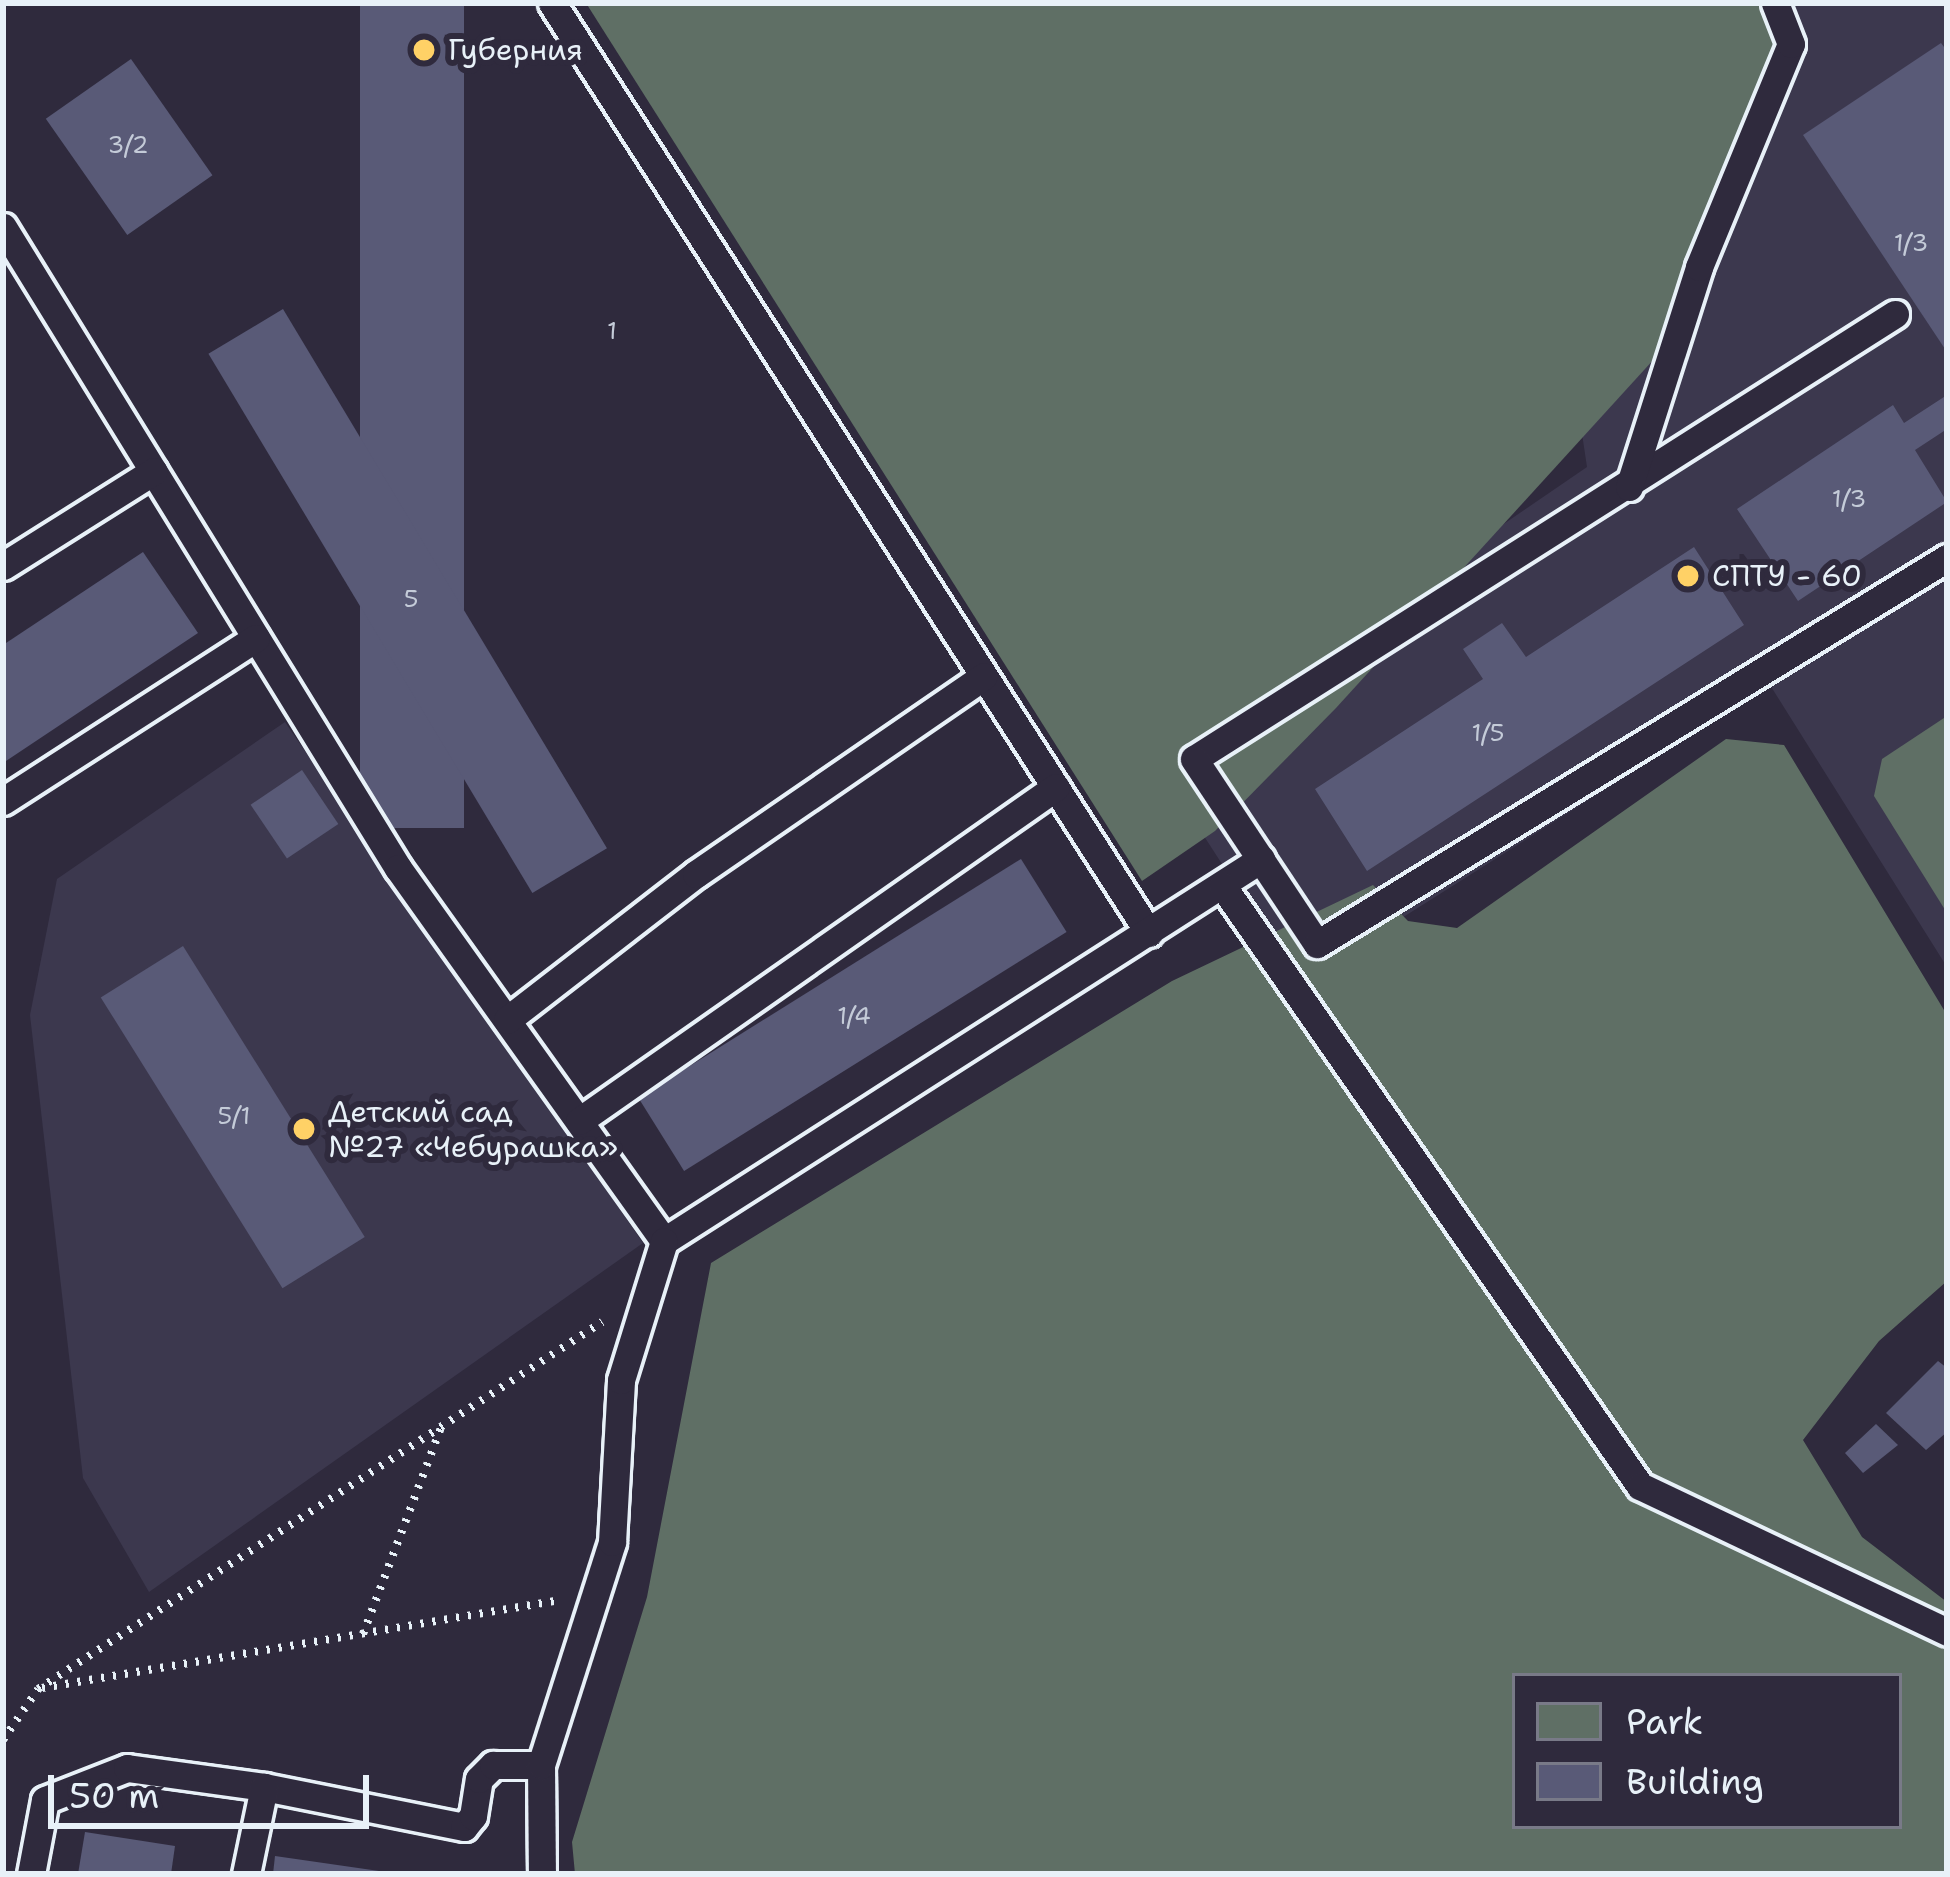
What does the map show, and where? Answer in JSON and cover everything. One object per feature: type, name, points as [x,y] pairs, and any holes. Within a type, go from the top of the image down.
[{"type":"lane","points":[[552,3],[1149,933]]},
{"type":"lane","points":[[1629,487],[1699,266],[1791,44],[1775,3]]},
{"type":"lane","points":[[3,227],[398,868],[664,1241]]},
{"type":"lane","points":[[1895,314],[1194,759],[1318,944],[1947,558]]},
{"type":"lane","points":[[3,566],[154,471]]},
{"type":"lane","points":[[3,801],[256,638]]},
{"type":"lane","points":[[507,1021],[696,874],[983,676]]},
{"type":"lane","points":[[579,1121],[1056,788]]},
{"type":"lane","points":[[542,1874],[541,1765],[612,1542],[622,1380],[664,1241],[1261,859]]},
{"type":"lane","points":[[1222,885],[1640,1486],[1947,1632]]},
{"type":"lane","points":[[32,1874],[45,1800],[127,1768],[264,1787],[464,1827],[472,1816],[479,1779],[494,1765],[541,1765]]},
{"type":"lane","points":[[246,1874],[264,1787]]},
{"type":"path","points":[[3,1741],[38,1689],[649,1291]]},
{"type":"path","points":[[363,1634],[442,1426]]},
{"type":"path","points":[[38,1689],[597,1594]]},
{"type":"shaded area","name":"СПТУ - 60","points":[[1780,3],[1947,3],[1947,967],[1770,685],[1299,983],[1156,762],[1587,467],[1581,427]]},
{"type":"shaded area","name":"Детский сад №27 «Чебурашка»","points":[[285,722],[643,1243],[149,1592],[83,1478],[30,1015],[57,879]]},
{"type":"green space","points":[[586,3],[1790,3],[1796,25],[1696,313],[1336,708],[1215,831],[1142,881]]},
{"type":"green space","points":[[1947,716],[1947,913],[1874,796],[1882,759]]},
{"type":"green space","points":[[1726,739],[1784,745],[1947,1015],[1947,1281],[1879,1341],[1803,1440],[1862,1537],[1947,1602],[1947,1874],[575,1874],[572,1842],[647,1597],[711,1263],[1172,981],[1373,885],[1408,921],[1457,928]]},
{"type":"building","points":[[360,3],[464,3],[464,828],[360,828]]},
{"type":"building","points":[[1941,43],[1947,51],[1947,352],[1803,135]]},
{"type":"building","points":[[131,59],[212,175],[127,235],[46,119]]},
{"type":"building","points":[[283,309],[607,848],[532,893],[208,354]]},
{"type":"building","points":[[1947,395],[1947,429],[1915,450],[1947,502],[1798,601],[1737,509],[1893,405],[1904,423]]},
{"type":"building","points":[[1694,547],[1744,625],[1367,871],[1315,789],[1483,679],[1463,649],[1502,623],[1526,657]]},
{"type":"building","points":[[143,552],[198,633],[3,763],[3,645]]},
{"type":"building","points":[[302,770],[338,824],[287,859],[251,805]]},
{"type":"building","points":[[1021,859],[1067,932],[684,1171],[639,1098]]},
{"type":"building","points":[[183,946],[365,1237],[283,1288],[101,997]]},
{"type":"building","points":[[1938,1361],[1947,1368],[1947,1432],[1926,1450],[1886,1413]]},
{"type":"building","points":[[1876,1424],[1898,1445],[1863,1473],[1845,1453]]},
{"type":"building","points":[[85,1832],[175,1846],[171,1874],[78,1874]]},
{"type":"building","points":[[275,1856],[379,1871],[379,1874],[273,1874]]},
{"type":"place","name":"Губерния","points":[[424,50]]},
{"type":"place","name":"СПТУ - 60","points":[[1688,576]]},
{"type":"place","name":"Детский сад №27 «Чебурашка»","points":[[304,1129]]}]
